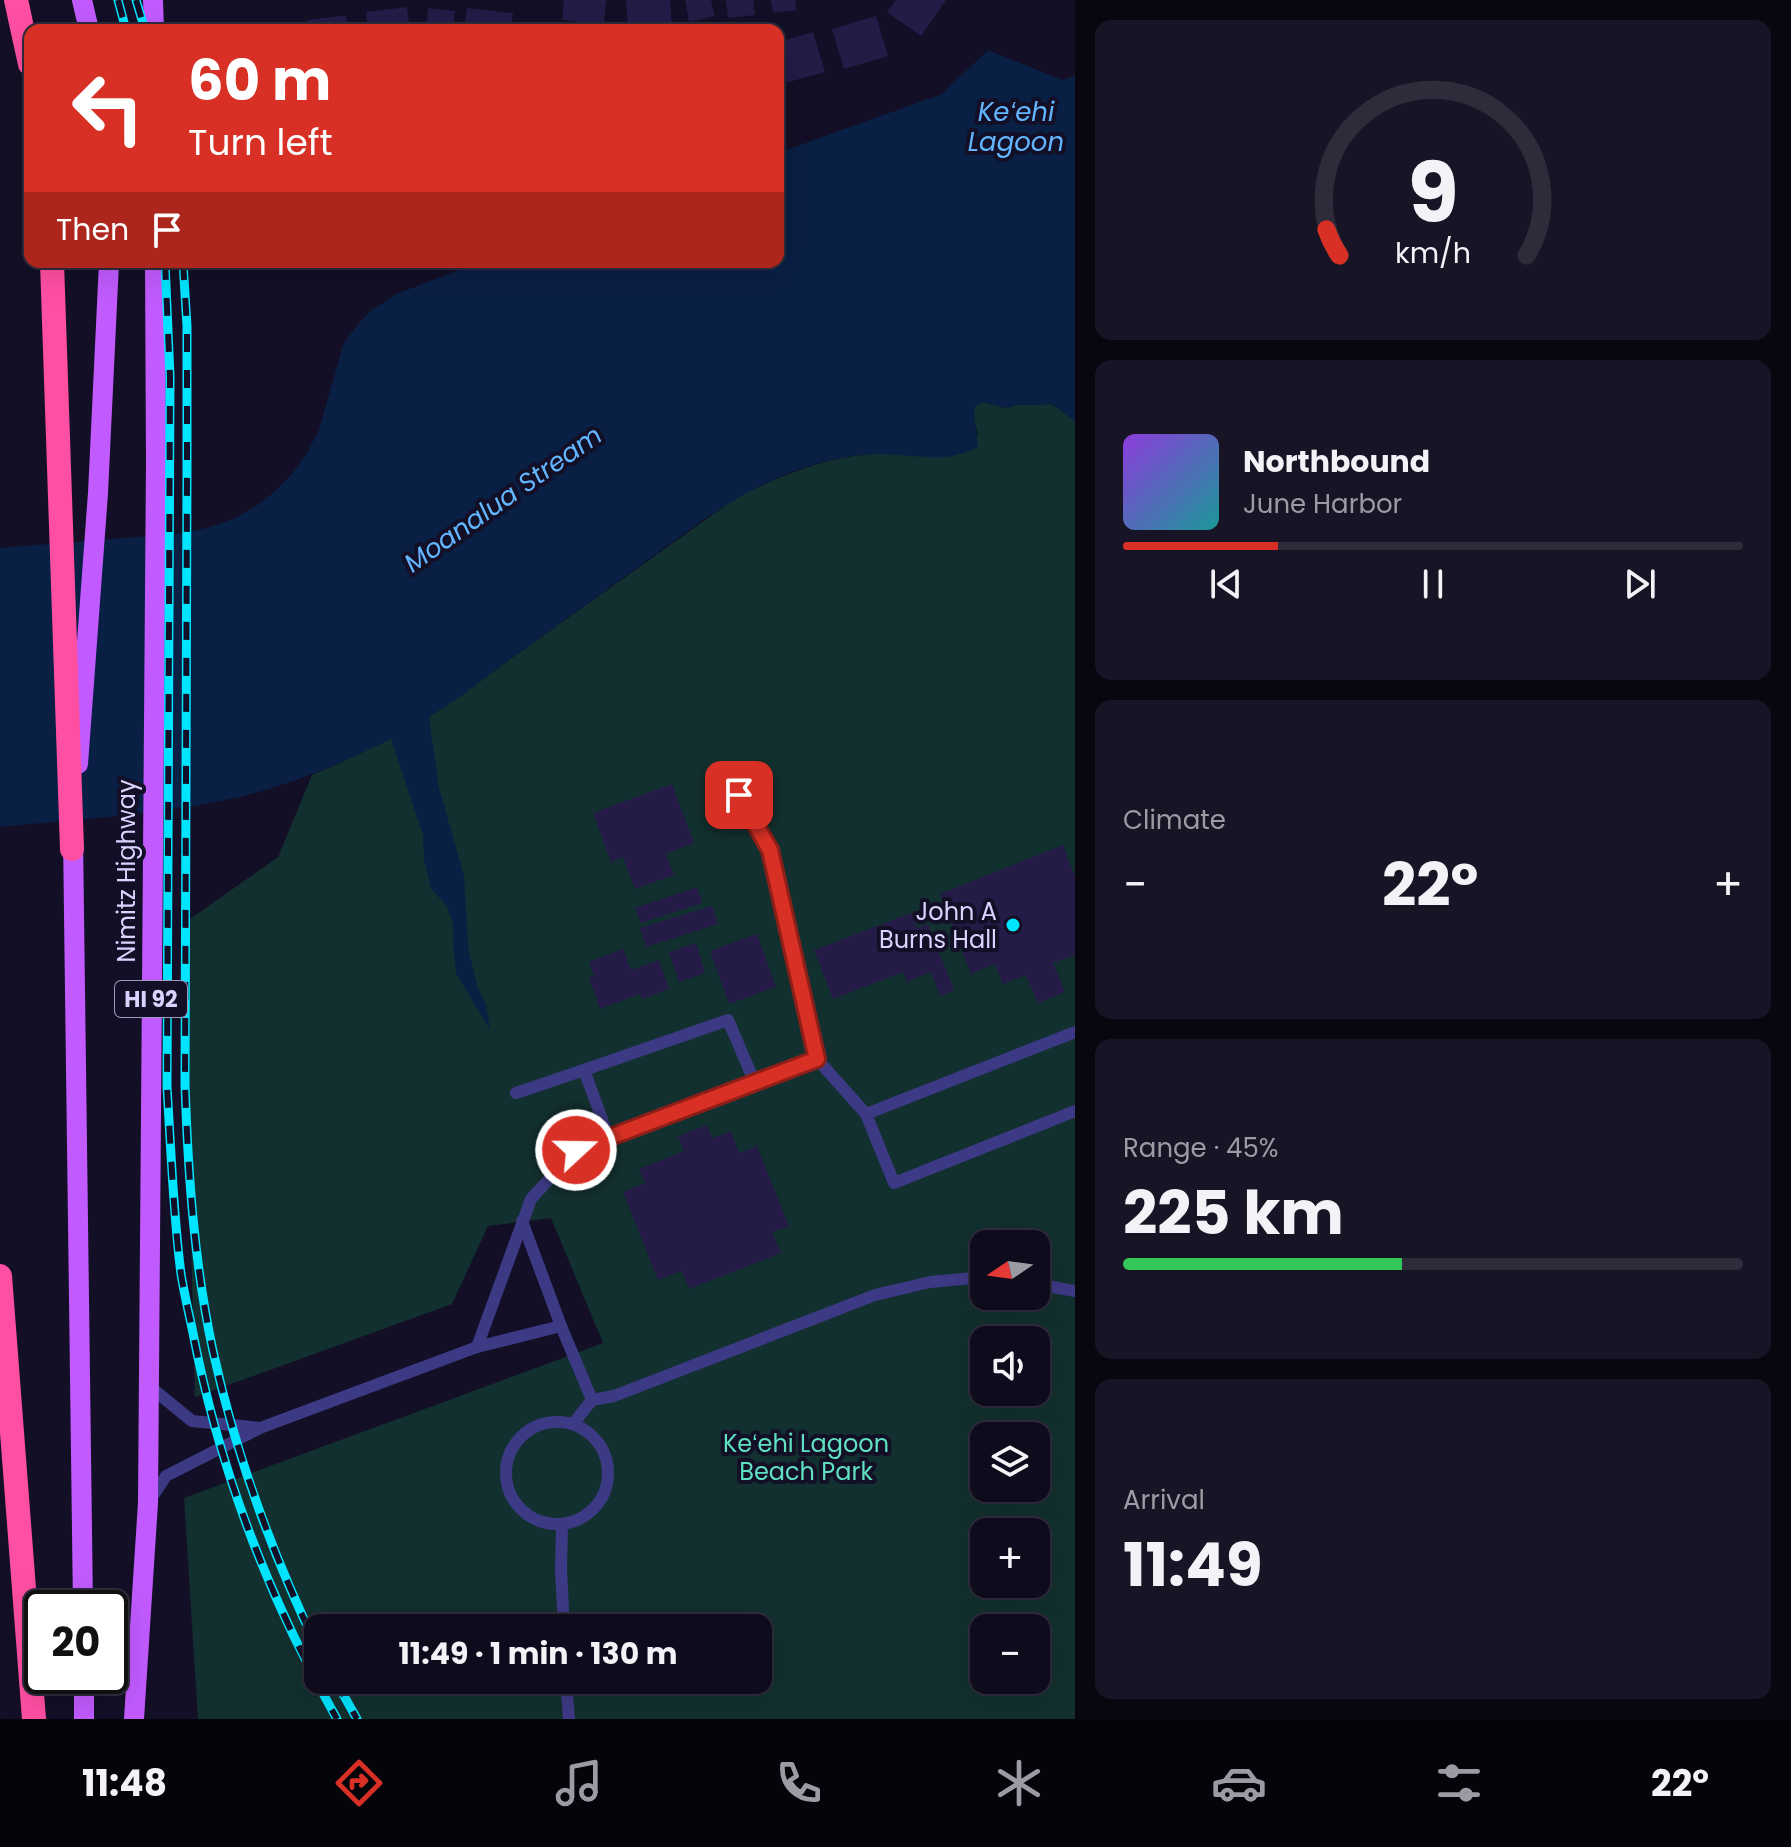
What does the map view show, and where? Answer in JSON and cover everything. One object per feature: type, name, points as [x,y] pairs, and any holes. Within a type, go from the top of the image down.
[{"type":"highway","points":[[16,0],[24,37]]},
{"type":"highway","points":[[52,268],[72,849]]},
{"type":"highway","points":[[0,1276],[34,1719]]},
{"type":"main road","points":[[82,0],[88,24]]},
{"type":"main road","points":[[153,0],[154,24]]},
{"type":"main road","points":[[83,1590],[72,849],[98,493],[109,268]]},
{"type":"main road","name":"Nimitz Highway","points":[[134,1719],[148,1503],[155,268]]},
{"type":"main road","points":[[84,1694],[84,1719]]},
{"type":"lane","points":[[739,795],[770,850],[817,1059],[866,1114],[894,1183],[1075,1111]]},
{"type":"lane","points":[[516,1093],[728,1020],[755,1083]]},
{"type":"lane","points":[[866,1114],[1075,1032]]},
{"type":"lane","points":[[477,1347],[531,1199],[576,1150],[817,1059]]},
{"type":"lane","points":[[584,1070],[609,1138]]},
{"type":"lane","points":[[522,1221],[592,1400]]},
{"type":"lane","points":[[573,1424],[592,1400],[614,1396],[875,1295],[930,1282],[970,1278]]},
{"type":"lane","points":[[1050,1287],[1075,1291]]},
{"type":"lane","points":[[148,1503],[166,1476],[260,1428],[477,1347],[561,1326]]},
{"type":"lane","points":[[148,1385],[192,1421],[260,1428]]},
{"type":"lane","points":[[556,1421],[573,1424],[588,1432],[600,1445],[607,1461],[608,1479],[603,1496],[593,1510],[578,1520],[562,1524],[545,1523],[530,1517],[509,1492],[506,1475],[508,1459],[515,1444],[526,1432],[540,1424],[556,1421]]},
{"type":"lane","points":[[562,1524],[563,1614]]},
{"type":"lane","points":[[567,1694],[569,1719]]},
{"type":"green space","name":"Keʻehi Lagoon Beach Park","points":[[983,402],[1006,408],[1052,404],[1075,421],[1075,1719],[198,1719],[184,1498],[603,1343],[551,1218],[488,1226],[452,1304],[195,1397],[183,924],[278,857],[312,775],[385,741],[454,700],[736,498],[785,475],[836,459],[881,454],[952,456],[978,434],[973,416],[975,407]]},
{"type":"water","points":[[988,50],[1062,80],[1075,76],[1075,421],[1052,404],[1006,408],[983,402],[975,407],[974,412],[977,448],[944,457],[872,454],[849,457],[806,467],[764,484],[706,518],[429,717],[439,788],[464,876],[468,947],[477,986],[486,1004],[490,1030],[456,973],[453,924],[447,906],[431,889],[424,859],[423,835],[391,739],[310,775],[225,800],[141,813],[0,827],[0,548],[186,533],[233,519],[255,507],[292,474],[307,453],[319,430],[343,345],[369,312],[396,294],[464,268],[784,268],[784,151],[942,94]]},
{"type":"building","points":[[564,0],[606,0],[604,24],[562,20]]},
{"type":"building","points":[[626,0],[670,0],[672,24],[628,24]]},
{"type":"building","points":[[685,0],[711,0],[715,16],[689,22]]},
{"type":"building","points":[[726,0],[753,0],[755,15],[728,18]]},
{"type":"building","points":[[771,0],[795,0],[796,10],[773,13]]},
{"type":"building","points":[[896,0],[946,0],[921,36],[887,12]]},
{"type":"building","points":[[407,7],[409,24],[367,24],[366,12]]},
{"type":"building","points":[[428,8],[455,11],[454,24],[427,24]]},
{"type":"building","points":[[467,8],[513,13],[512,24],[465,24]]},
{"type":"building","points":[[346,15],[348,24],[307,24],[307,20]]},
{"type":"building","points":[[876,16],[888,56],[844,69],[832,29]]},
{"type":"building","points":[[813,32],[825,72],[784,83],[784,40]]},
{"type":"building","points":[[672,784],[694,843],[666,854],[674,875],[635,889],[623,857],[611,862],[593,813]]},
{"type":"building","name":"John A Burns Hall","points":[[1063,845],[1075,877],[1075,955],[1053,963],[1065,992],[1038,1003],[1026,975],[1003,984],[995,964],[971,974],[940,894]]},
{"type":"building","points":[[697,887],[702,903],[641,923],[635,908]]},
{"type":"building","points":[[712,906],[718,924],[646,947],[640,928]]},
{"type":"building","points":[[911,913],[917,928],[928,924],[954,990],[940,996],[931,972],[907,982],[903,972],[833,999],[814,950]]},
{"type":"building","points":[[757,934],[776,987],[729,1004],[710,951]]},
{"type":"building","points":[[696,943],[705,973],[679,982],[669,952]]},
{"type":"building","points":[[623,949],[631,970],[659,960],[669,989],[642,999],[640,994],[600,1009],[589,978],[594,976],[589,962]]},
{"type":"building","points":[[707,1125],[712,1138],[731,1131],[739,1153],[757,1146],[789,1226],[772,1232],[781,1253],[689,1289],[682,1271],[658,1280],[623,1192],[645,1183],[639,1169],[684,1151],[678,1136]]},
{"type":"railway","points":[[118,0],[124,24]]},
{"type":"railway","points":[[136,0],[143,24]]},
{"type":"railway","points":[[165,268],[170,377],[167,1087],[181,1274],[216,1430],[248,1530],[289,1626],[337,1719]]},
{"type":"railway","points":[[183,268],[187,326],[185,1084],[193,1218],[206,1318],[232,1427],[271,1540],[304,1618]]},
{"type":"railway","points":[[343,1694],[357,1719]]},
{"type":"place","name":"John A Burns Hall","points":[[1013,925]]},
{"type":"route","points":[[576,1150],[817,1059],[770,850],[739,795]]},
{"type":"water label","name":"Keʻehi Lagoon","points":[[1016,127]]},
{"type":"water label","name":"Moanalua Stream","points":[[503,499]]}]
